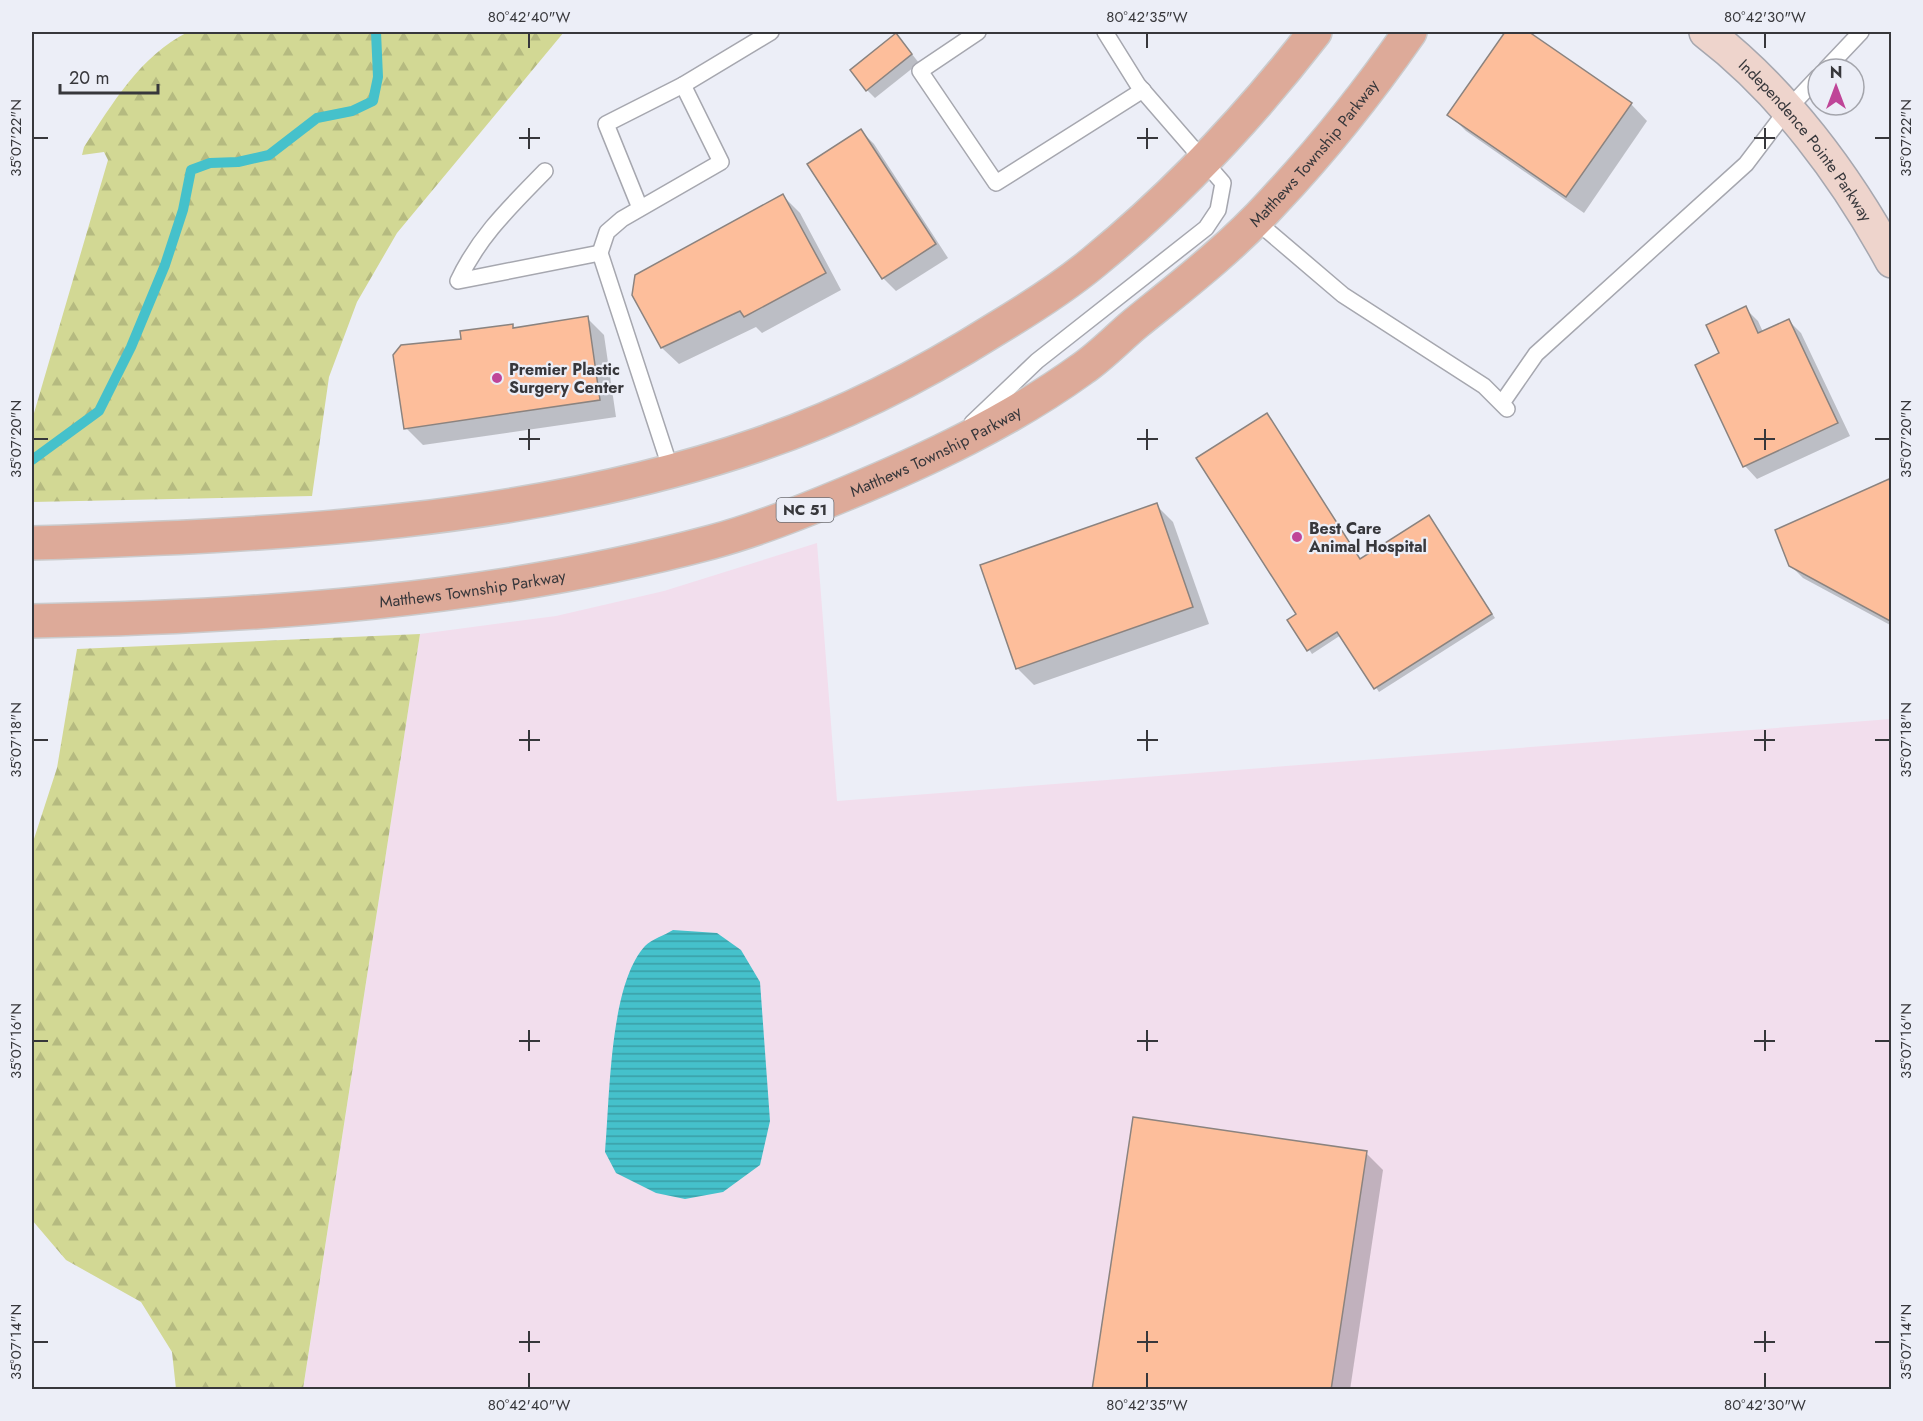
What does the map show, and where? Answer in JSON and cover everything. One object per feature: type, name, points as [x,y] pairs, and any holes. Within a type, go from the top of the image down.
[{"type":"main road","points":[[32,543],[288,530],[453,513],[561,496],[671,470],[763,443],[861,403],[944,361],[1039,302],[1095,261],[1204,160],[1263,99],[1315,32]]},
{"type":"main road","name":"Matthews Township Parkway","points":[[32,621],[128,619],[299,609],[465,591],[579,572],[735,534],[832,499],[979,432],[1082,369],[1207,266],[1255,220],[1327,141],[1381,74],[1410,32]]},
{"type":"street","name":"Independence Pointe Parkway","points":[[1706,32],[1744,65],[1787,110],[1868,217],[1892,261]]},
{"type":"lane","points":[[640,208],[606,124],[683,85],[771,32]]},
{"type":"lane","points":[[978,32],[920,71],[996,183],[1143,90]]},
{"type":"lane","points":[[946,448],[1037,361],[1206,228],[1218,210],[1223,183],[1143,90],[1105,32]]},
{"type":"lane","points":[[1837,57],[1861,32]]},
{"type":"lane","points":[[671,470],[600,253],[607,232],[622,219],[721,162],[683,85]]},
{"type":"lane","points":[[1255,220],[1342,295],[1484,386],[1504,406],[1536,354],[1746,164],[1787,110],[1806,90]]},
{"type":"lane","points":[[545,171],[491,226],[469,257],[458,281],[600,253]]},
{"type":"shaded area","points":[[817,543],[837,801],[1891,719],[1891,1389],[303,1390],[420,634],[556,616],[664,591]]},
{"type":"green space","points":[[188,32],[564,32],[397,233],[357,302],[329,377],[312,496],[32,502],[32,420],[108,160],[104,152],[82,155],[84,147],[117,98],[142,67],[171,42]]},
{"type":"green space","points":[[420,634],[303,1389],[176,1389],[172,1352],[141,1302],[66,1260],[32,1220],[32,845],[57,768],[77,649]]},
{"type":"water","points":[[673,930],[717,933],[741,950],[760,982],[770,1121],[760,1165],[723,1192],[685,1199],[656,1193],[616,1173],[605,1152],[613,1044],[624,987],[633,964],[645,946]]},
{"type":"building","points":[[1505,32],[1529,32],[1632,103],[1566,197],[1447,115]]},
{"type":"building","points":[[896,33],[912,54],[866,91],[850,70]]},
{"type":"building","points":[[861,129],[936,244],[882,279],[807,164]]},
{"type":"building","points":[[783,194],[826,273],[744,317],[740,311],[661,348],[632,295],[635,275]]},
{"type":"building","points":[[1746,306],[1758,333],[1789,319],[1838,423],[1743,467],[1695,365],[1719,353],[1706,325]]},
{"type":"building","name":"Premier Plastic Surgery Center","points":[[588,316],[600,400],[404,429],[393,355],[401,345],[461,339],[460,331],[513,324],[513,328]]},
{"type":"building","name":"Best Care Animal Hospital","points":[[1267,413],[1360,559],[1429,515],[1492,614],[1374,689],[1337,632],[1307,651],[1287,620],[1296,614],[1196,458]]},
{"type":"building","points":[[1889,479],[1892,485],[1892,622],[1789,566],[1775,530]]},
{"type":"building","points":[[1157,503],[1193,607],[1016,669],[980,565]]},
{"type":"building","points":[[1133,1117],[1367,1151],[1331,1390],[1092,1390]]},
{"type":"waterway","points":[[32,460],[99,411],[131,347],[165,265],[183,210],[191,170],[210,163],[238,162],[269,155],[317,118],[352,111],[373,101],[378,77],[376,32]]},
{"type":"place","name":"Premier Plastic Surgery Center","points":[[497,378]]},
{"type":"place","name":"Best Care Animal Hospital","points":[[1297,537]]}]
